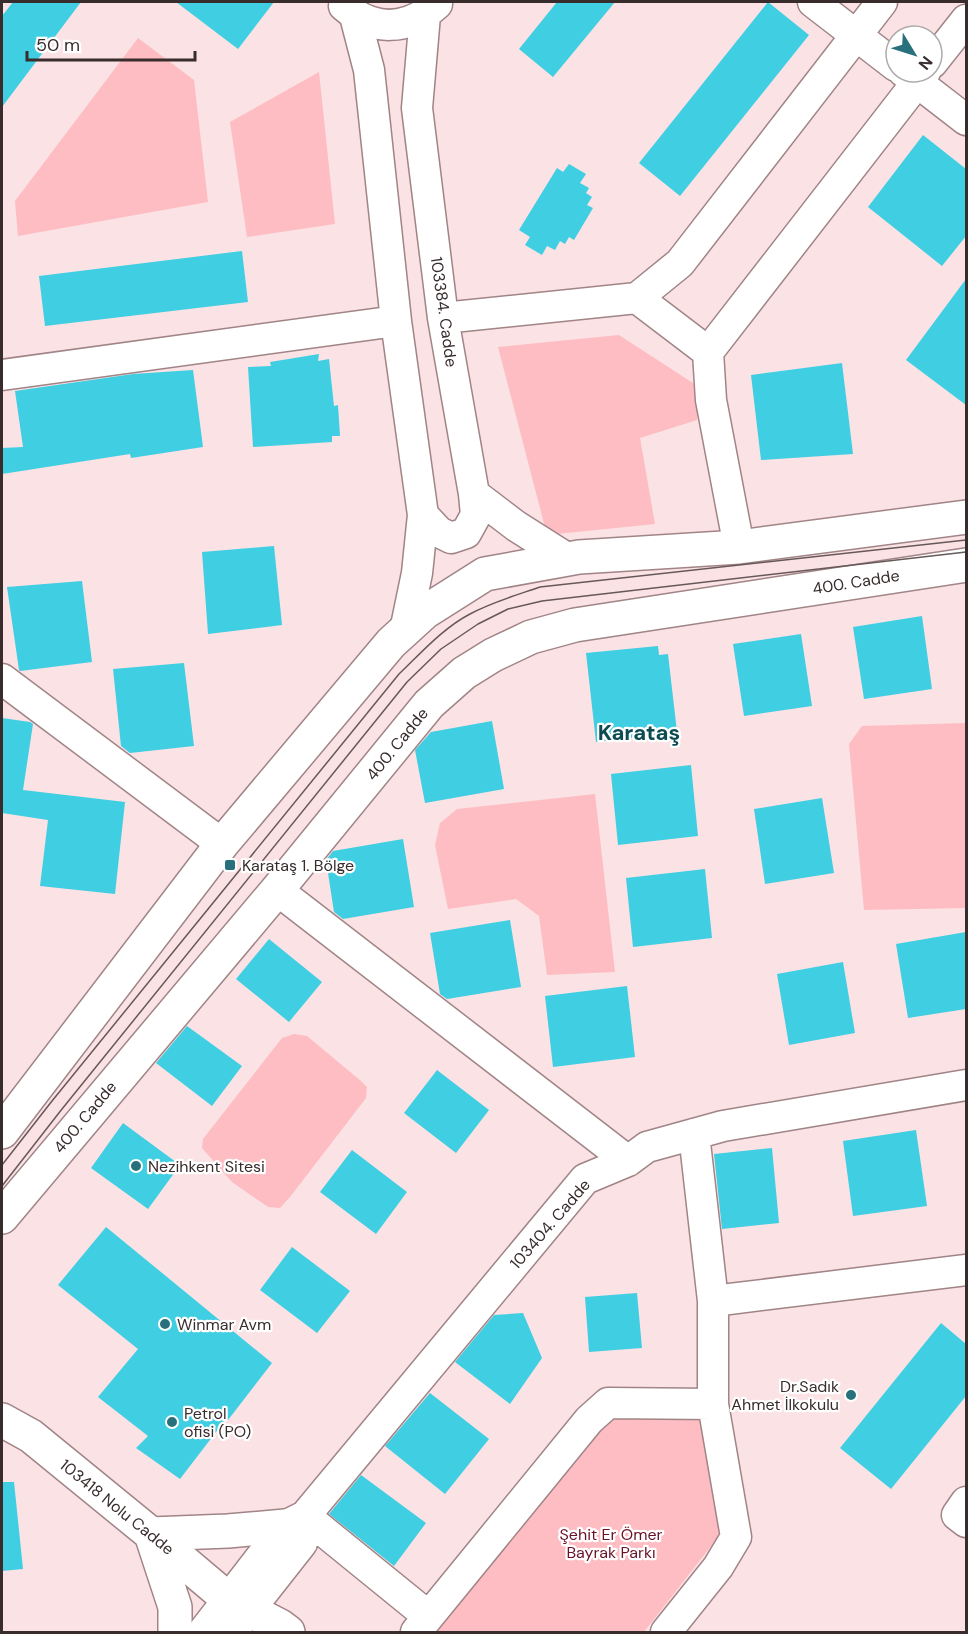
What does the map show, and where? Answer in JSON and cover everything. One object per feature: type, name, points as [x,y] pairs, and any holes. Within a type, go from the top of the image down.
[{"type":"main road","points":[[2,1132],[222,844],[391,643],[425,612],[485,574],[579,556],[740,547],[966,517]]},
{"type":"main road","name":"400. Cadde","points":[[2,1216],[277,891],[429,704],[464,673],[493,655],[531,637],[574,626],[966,565]]},
{"type":"main road","points":[[2,1403],[16,1435]]},
{"type":"main road","name":"103418 Nolu Cadde","points":[[2,1420],[16,1435],[151,1534],[240,1619],[280,1626],[288,1632]]},
{"type":"main road","points":[[175,1632],[175,1607],[151,1534],[228,1531],[295,1521]]},
{"type":"street","points":[[813,2],[856,36],[884,53]]},
{"type":"street","points":[[443,318],[637,298],[680,263],[882,2]]},
{"type":"street","points":[[347,9],[371,23],[390,26],[408,23],[432,8]]},
{"type":"street","name":"103384. Cadde","points":[[423,515],[439,532],[452,538],[466,533],[476,515],[443,318],[417,108],[432,8]]},
{"type":"street","points":[[347,9],[369,70],[396,321],[423,515],[417,573],[405,631]]},
{"type":"street","points":[[944,42],[966,20]]},
{"type":"street","points":[[740,547],[711,400],[708,352],[905,84]]},
{"type":"street","points":[[929,84],[966,120]]},
{"type":"street","points":[[637,298],[708,352]]},
{"type":"street","points":[[2,375],[396,321]]},
{"type":"street","points":[[474,494],[516,526],[568,559]]},
{"type":"street","points":[[2,679],[222,844]]},
{"type":"street","points":[[277,891],[628,1161]]},
{"type":"street","name":"103404. Cadde","points":[[203,1632],[240,1619],[295,1521],[585,1179],[628,1161],[647,1147],[723,1126],[966,1085]]},
{"type":"street","points":[[666,1632],[718,1567],[736,1537],[713,1404],[713,1301],[694,1134]]},
{"type":"street","points":[[713,1301],[966,1270]]},
{"type":"street","points":[[295,1521],[422,1624],[589,1420],[608,1403],[713,1404]]},
{"type":"street","points":[[966,1503],[957,1515],[966,1522]]},
{"type":"green space","points":[[138,38],[194,80],[208,202],[18,236],[15,201]]},
{"type":"green space","points":[[319,72],[335,224],[247,237],[230,122]]},
{"type":"green space","points":[[619,335],[699,387],[697,420],[640,438],[655,524],[547,535],[498,347]]},
{"type":"green space","points":[[966,723],[966,908],[864,910],[849,744],[862,726]]},
{"type":"green space","points":[[595,794],[615,972],[547,975],[539,916],[516,899],[448,909],[435,845],[440,823],[457,809]]},
{"type":"green space","points":[[294,1034],[307,1036],[361,1081],[367,1087],[366,1098],[290,1197],[280,1208],[268,1207],[232,1182],[202,1148],[203,1139],[282,1038]]},
{"type":"green space","name":"Şehit Er Ömer Bayrak Parkı","points":[[667,1414],[706,1419],[712,1436],[719,1536],[644,1632],[434,1632],[605,1419]]},
{"type":"building","points":[[13,2],[81,2],[2,107],[2,16]]},
{"type":"building","points":[[176,2],[274,2],[238,49]]},
{"type":"building","points":[[557,2],[615,2],[553,77],[519,49]]},
{"type":"building","points":[[768,2],[809,35],[680,196],[639,163]]},
{"type":"building","points":[[923,135],[966,169],[966,236],[942,266],[868,207]]},
{"type":"building","points":[[569,164],[586,174],[580,183],[589,188],[586,193],[592,197],[587,205],[593,208],[574,240],[569,237],[565,244],[560,241],[555,250],[547,246],[542,255],[525,245],[530,237],[519,230],[557,168],[563,172]]},
{"type":"building","points":[[242,251],[248,302],[45,326],[39,276]]},
{"type":"building","points":[[966,279],[966,405],[906,360]]},
{"type":"building","points":[[319,354],[318,361],[329,359],[334,406],[338,405],[340,436],[332,436],[332,442],[253,447],[248,367],[271,366],[270,362]]},
{"type":"building","points":[[842,363],[853,454],[761,460],[751,375]]},
{"type":"building","points":[[193,370],[203,447],[131,458],[130,454],[2,474],[2,448],[23,447],[15,391],[133,374]]},
{"type":"building","points":[[274,546],[282,625],[208,634],[202,552]]},
{"type":"building","points":[[82,581],[92,662],[20,671],[7,587]]},
{"type":"building","points":[[922,616],[932,689],[864,699],[853,627]]},
{"type":"building","points":[[801,634],[812,706],[744,716],[733,644]]},
{"type":"building","points":[[658,646],[659,655],[668,654],[677,732],[596,742],[586,653]]},
{"type":"building","points":[[184,663],[194,746],[130,753],[121,746],[113,669]]},
{"type":"building","points":[[2,718],[33,724],[23,790],[125,802],[115,894],[40,886],[48,820],[2,813]]},
{"type":"building","points":[[492,721],[504,789],[425,803],[415,750],[431,732]]},
{"type":"building","points":[[691,765],[698,836],[618,845],[611,774]]},
{"type":"building","points":[[822,798],[834,873],[765,884],[754,809]]},
{"type":"building","points":[[403,839],[414,907],[343,919],[334,912],[326,860],[333,851]]},
{"type":"building","points":[[705,869],[712,938],[633,947],[626,878]]},
{"type":"building","points":[[510,920],[521,987],[447,999],[440,994],[430,933]]},
{"type":"building","points":[[966,932],[966,1009],[908,1018],[896,944]]},
{"type":"building","points":[[269,939],[322,982],[289,1022],[236,979]]},
{"type":"building","points":[[843,962],[855,1033],[789,1045],[777,974]]},
{"type":"building","points":[[627,986],[635,1057],[553,1067],[545,996]]},
{"type":"building","points":[[187,1026],[242,1066],[212,1106],[156,1063]]},
{"type":"building","points":[[437,1070],[489,1110],[456,1153],[404,1113]]},
{"type":"building","name":"Nezihkent Sitesi","points":[[123,1123],[180,1165],[148,1209],[91,1168]]},
{"type":"building","points":[[916,1130],[927,1206],[853,1216],[843,1141]]},
{"type":"building","points":[[772,1148],[779,1223],[722,1229],[714,1154]]},
{"type":"building","points":[[352,1150],[407,1192],[376,1234],[320,1192]]},
{"type":"building","name":"Winmar Avm","points":[[106,1227],[272,1363],[180,1479],[136,1448],[148,1436],[98,1397],[138,1349],[58,1285]]},
{"type":"building","points":[[292,1247],[350,1291],[317,1333],[260,1290]]},
{"type":"building","points":[[637,1293],[642,1348],[589,1352],[585,1297]]},
{"type":"building","points":[[523,1313],[542,1358],[510,1404],[455,1362],[494,1315]]},
{"type":"building","points":[[941,1323],[966,1344],[966,1396],[891,1489],[840,1448]]},
{"type":"building","points":[[430,1393],[489,1439],[445,1494],[385,1446]]},
{"type":"building","points":[[361,1475],[426,1523],[394,1566],[329,1514]]},
{"type":"building","points":[[2,1482],[14,1482],[23,1569],[2,1571]]},
{"type":"tram line","points":[[2,1165],[399,674],[433,641],[460,620],[487,606],[540,587],[966,540]]},
{"type":"tram line","points":[[2,1186],[407,682],[441,649],[478,624],[508,609],[542,601],[966,552]]},
{"type":"place","name":"Karataş 1. Bölge","points":[[230,865]]},
{"type":"place","name":"Nezihkent Sitesi","points":[[136,1166]]},
{"type":"place","name":"Winmar Avm","points":[[165,1324]]},
{"type":"place","name":"Dr.Sadık Ahmet İlkokulu","points":[[851,1395]]},
{"type":"place","name":"Petrol ofisi (PO)","points":[[172,1422]]},
{"type":"district","name":"Karataş","points":[[639,732]]}]
